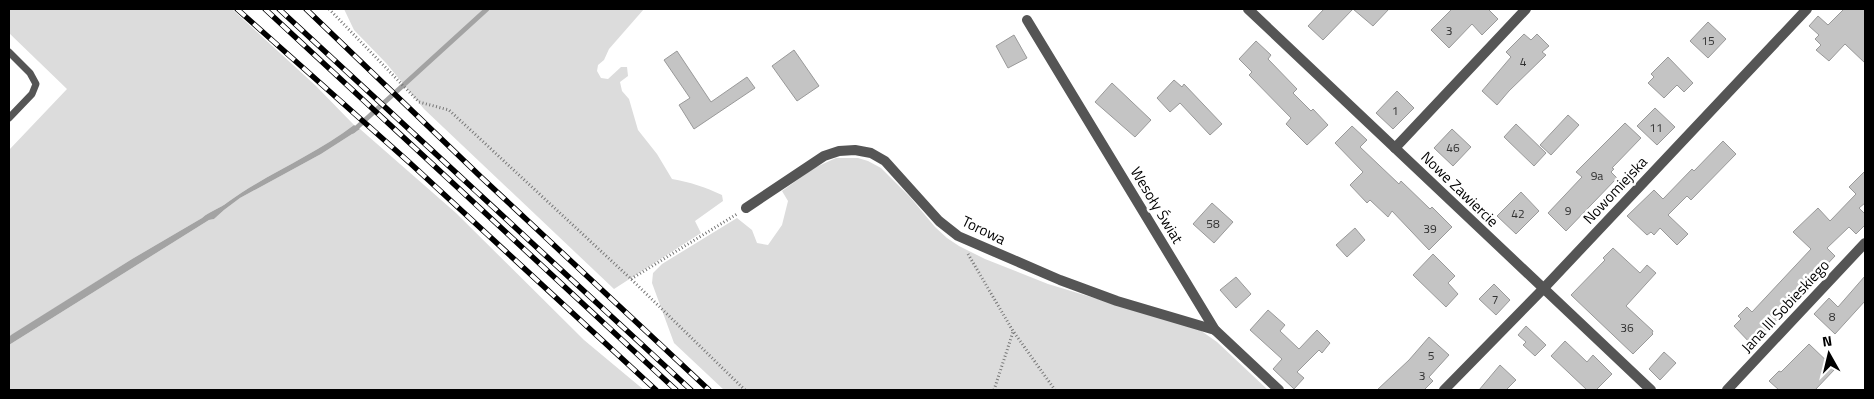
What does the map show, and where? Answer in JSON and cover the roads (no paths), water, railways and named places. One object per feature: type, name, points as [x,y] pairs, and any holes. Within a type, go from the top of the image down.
[{"type":"street","name":"Nowe Zawiercie","points":[[1248,9],[1651,390]]},
{"type":"street","points":[[1395,148],[1526,9]]},
{"type":"street","name":"Nowomiejska","points":[[1444,390],[1807,9]]},
{"type":"street","name":"Wesoły Świat","points":[[1028,20],[1215,330],[1279,390]]},
{"type":"street","name":"Torowa","points":[[746,208],[824,156],[839,151],[854,150],[871,153],[885,161],[939,221],[958,236],[1079,287],[1215,330]]},
{"type":"street","name":"Jana III Sobieskiego","points":[[1727,390],[1865,243]]},
{"type":"lane","points":[[9,52],[30,73],[36,84],[32,94],[9,118]]},
{"type":"waterway","points":[[353,131],[487,9]]},
{"type":"railway","points":[[237,9],[410,163],[656,390]]},
{"type":"railway","points":[[265,9],[676,390]]},
{"type":"railway","points":[[279,9],[691,390]]},
{"type":"railway","points":[[306,9],[481,177],[709,390]]}]
